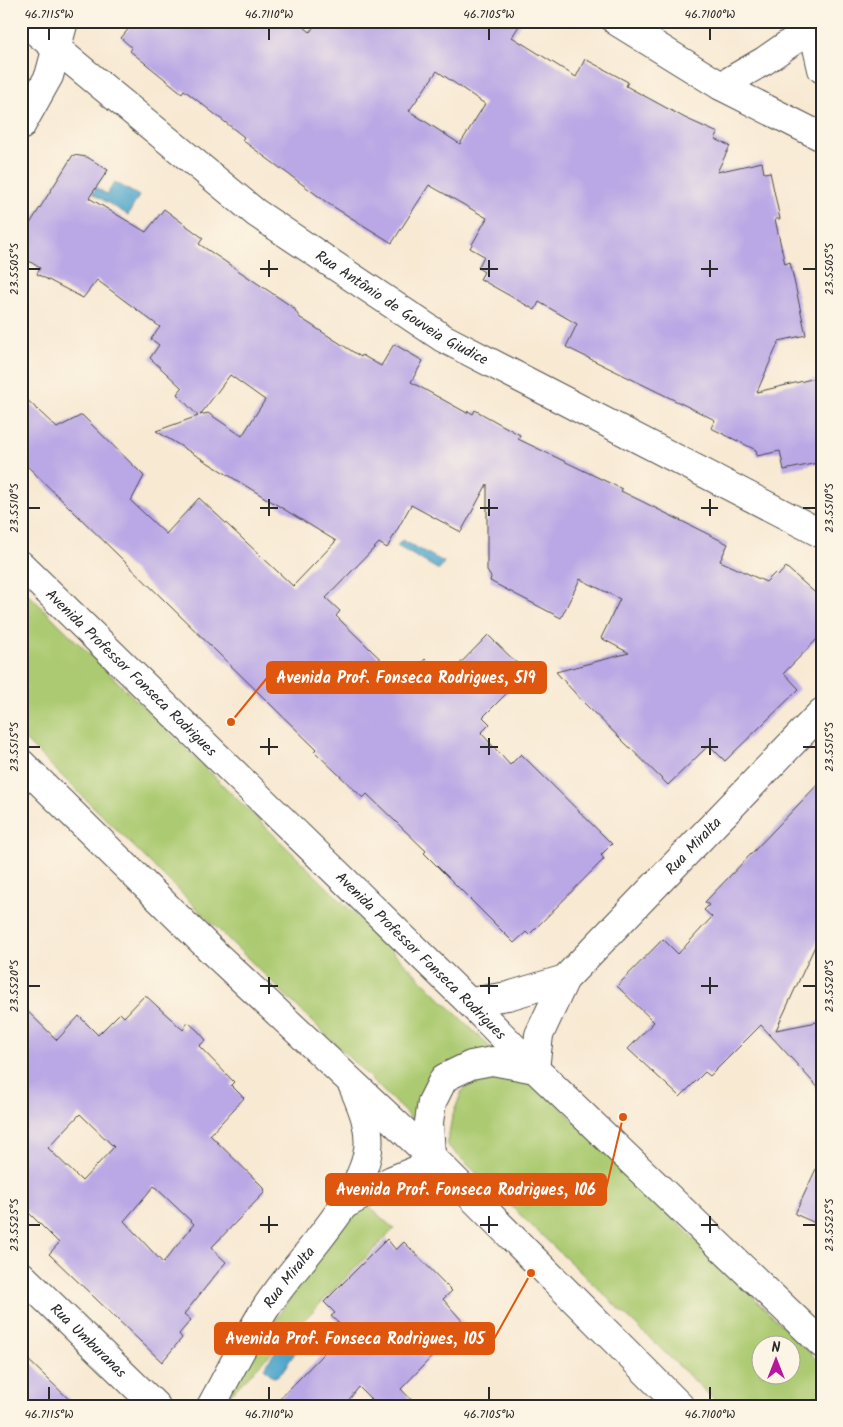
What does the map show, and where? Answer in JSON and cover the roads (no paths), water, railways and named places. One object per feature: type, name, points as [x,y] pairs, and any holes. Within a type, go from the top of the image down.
[{"type":"main road","name":"Rua Antônio de Gouveia Giudice","points":[[23,21],[256,213],[442,338],[822,534]]},
{"type":"main road","points":[[21,126],[49,76],[64,21]]},
{"type":"main road","points":[[616,21],[721,86],[822,137]]},
{"type":"main road","points":[[721,86],[764,61],[812,24],[822,70]]},
{"type":"main road","name":"Avenida Professor Fonseca Rodrigues","points":[[21,565],[469,1002],[535,1069],[822,1344]]},
{"type":"main road","name":"Rua Miralta","points":[[535,1069],[538,1035],[565,979],[822,712]]},
{"type":"main road","points":[[21,763],[352,1084],[434,1159],[680,1406]]},
{"type":"main road","name":"Rua Miralta","points":[[469,1002],[508,996],[565,979]]},
{"type":"main road","points":[[434,1159],[429,1122],[432,1102],[444,1078],[471,1065],[492,1061],[535,1069]]},
{"type":"main road","name":"Rua Miralta","points":[[210,1406],[265,1309],[344,1205],[364,1166],[368,1144],[367,1122],[352,1084]]},
{"type":"main road","name":"Rua Miralta","points":[[344,1205],[434,1159]]},
{"type":"main road","name":"Rua Umburanas","points":[[21,1276],[156,1406]]},
{"type":"water","points":[[115,182],[139,196],[128,215],[93,194],[96,188],[107,194]]},
{"type":"water","points":[[402,540],[444,562],[439,570],[397,546]]},
{"type":"water","points":[[285,1337],[294,1340],[300,1346],[279,1376],[273,1377],[264,1368]]},
{"type":"place","name":"Avenida Prof. Fonseca Rodrigues, 519","points":[[231,722]]},
{"type":"place","name":"Avenida Prof. Fonseca Rodrigues, 106","points":[[623,1117]]},
{"type":"place","name":"Avenida Prof. Fonseca Rodrigues, 105","points":[[531,1273]]}]
